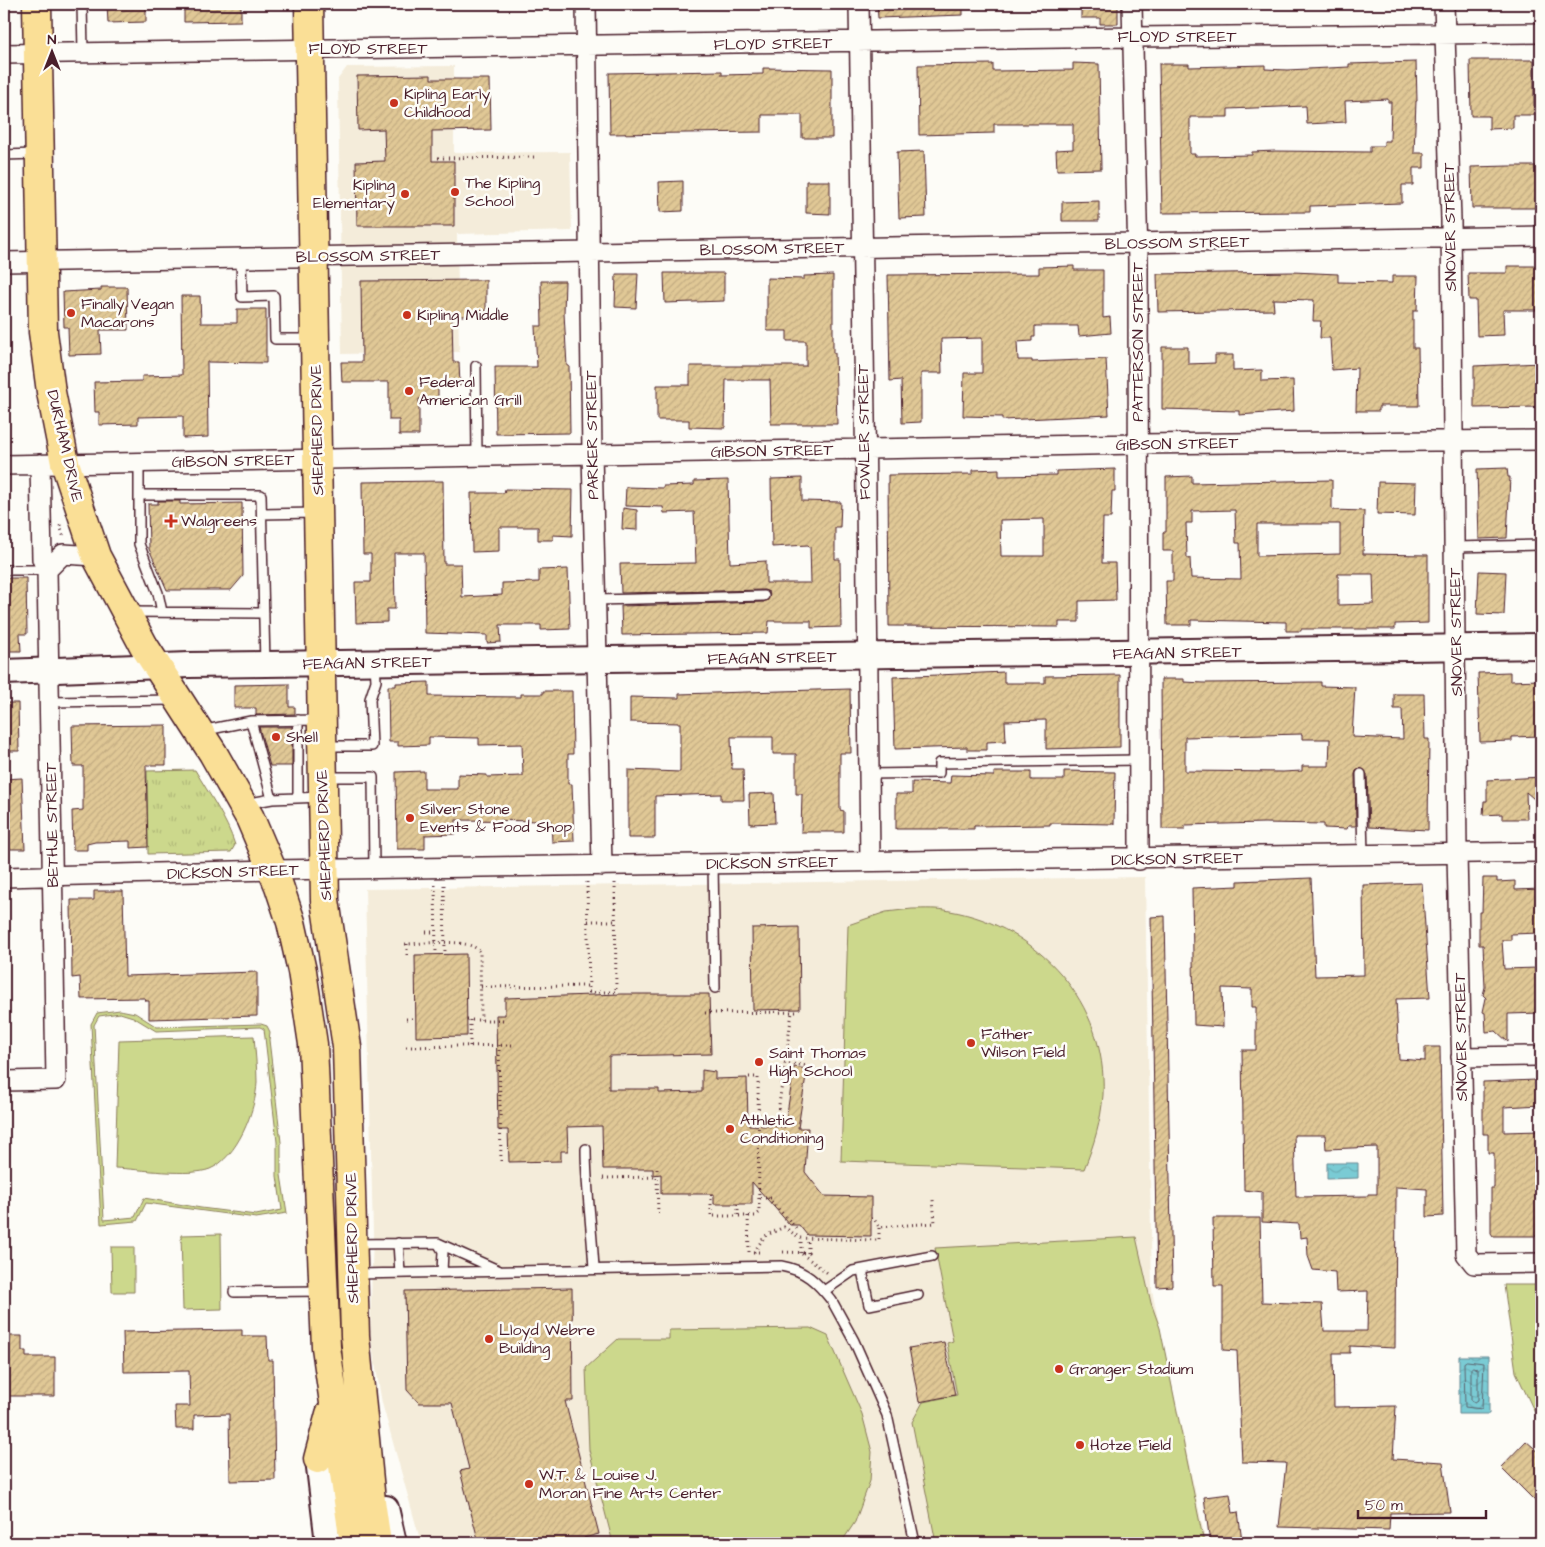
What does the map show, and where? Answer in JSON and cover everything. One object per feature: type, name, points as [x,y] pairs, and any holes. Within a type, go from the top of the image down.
[{"type":"main road","name":"DURHAM DRIVE","points":[[37,4],[43,332],[51,392],[53,464],[124,612],[156,666],[199,731],[242,805],[272,870]]},
{"type":"main road","name":"SHEPHERD DRIVE","points":[[310,4],[321,663],[314,729],[314,791],[324,870],[329,931],[347,1047],[352,1274],[361,1404],[377,1543]]},
{"type":"main road","name":"SHEPHERD DRIVE","points":[[272,870],[286,905],[300,963],[313,1044],[326,1347],[354,1543]]},
{"type":"main road","points":[[322,1252],[333,1265],[352,1274]]},
{"type":"main road","points":[[318,1459],[333,1403]]},
{"type":"main road","points":[[361,1404],[386,1508]]},
{"type":"street","name":"PARKER STREET","points":[[586,4],[592,453],[602,866]]},
{"type":"street","name":"FOWLER STREET","points":[[858,4],[864,449],[869,656],[870,861]]},
{"type":"street","name":"PATTERSON STREET","points":[[1132,4],[1137,244],[1140,654],[1138,860]]},
{"type":"street","name":"SNOVER STREET","points":[[1444,4],[1451,238],[1457,854],[1466,1254],[1468,1260],[1474,1264],[1541,1263]]},
{"type":"street","name":"FLOYD STREET","points":[[4,54],[1133,37],[1541,33]]},
{"type":"street","name":"BLOSSOM STREET","points":[[4,262],[1541,236]]},
{"type":"street","name":"GIBSON STREET","points":[[4,465],[1138,444],[1541,440]]},
{"type":"street","name":"BETHJE STREET","points":[[4,1081],[56,1080],[51,702],[47,570],[42,559],[53,464]]},
{"type":"street","points":[[47,570],[63,554],[96,556]]},
{"type":"street","name":"FEAGAN STREET","points":[[4,672],[49,672],[156,666],[321,663],[1140,654],[1541,646]]},
{"type":"street","name":"DICKSON STREET","points":[[4,877],[272,870],[870,861],[1138,860],[1541,852]]},
{"type":"street","points":[[1461,1057],[1541,1056]]},
{"type":"street","points":[[318,1459],[328,1543]]},
{"type":"street","points":[[386,1508],[394,1543]]},
{"type":"lane","points":[[82,4],[83,52]]},
{"type":"lane","points":[[4,155],[40,154]]},
{"type":"lane","points":[[240,258],[242,297],[274,296],[275,339],[315,339]]},
{"type":"lane","points":[[476,366],[477,456]]},
{"type":"lane","points":[[139,463],[139,544],[158,593],[162,612]]},
{"type":"lane","points":[[139,495],[261,494],[265,664]]},
{"type":"lane","points":[[262,514],[318,513]]},
{"type":"lane","points":[[1455,547],[1541,545]]},
{"type":"lane","points":[[4,570],[47,570]]},
{"type":"lane","points":[[596,600],[764,596]]},
{"type":"lane","points":[[124,612],[264,613]]},
{"type":"lane","points":[[199,731],[251,721],[314,729],[372,746],[370,699],[376,680],[375,663]]},
{"type":"lane","points":[[51,702],[178,699]]},
{"type":"lane","points":[[251,721],[272,799]]},
{"type":"lane","points":[[869,774],[939,773],[939,763],[1138,760]]},
{"type":"lane","points":[[1362,774],[1363,856]]},
{"type":"lane","points":[[242,805],[314,791],[373,776],[374,869]]},
{"type":"lane","points":[[713,863],[715,988]]},
{"type":"lane","points":[[586,1148],[586,1178],[594,1269]]},
{"type":"lane","points":[[352,1244],[438,1242],[501,1271]]},
{"type":"lane","points":[[438,1242],[443,1251],[442,1272]]},
{"type":"lane","points":[[398,1243],[400,1273]]},
{"type":"lane","points":[[824,1291],[853,1271],[932,1256]]},
{"type":"lane","points":[[352,1274],[781,1266],[802,1272],[824,1291],[854,1341],[887,1415],[915,1543]]},
{"type":"lane","points":[[862,1270],[869,1305],[918,1295]]},
{"type":"lane","points":[[234,1292],[323,1291]]},
{"type":"path","points":[[438,158],[538,157]]},
{"type":"path","points":[[587,881],[589,992],[601,993],[616,992],[614,881]]},
{"type":"path","points":[[435,884],[436,954]]},
{"type":"path","points":[[444,884],[445,954]]},
{"type":"path","points":[[436,897],[444,897]]},
{"type":"path","points":[[436,904],[444,904]]},
{"type":"path","points":[[436,911],[444,911]]},
{"type":"path","points":[[436,920],[444,920]]},
{"type":"path","points":[[588,921],[615,921]]},
{"type":"path","points":[[426,932],[445,929]]},
{"type":"path","points":[[407,955],[406,944],[467,944],[478,948],[480,952],[481,1020]]},
{"type":"path","points":[[481,987],[589,986]]},
{"type":"path","points":[[777,1119],[792,1012]]},
{"type":"path","points":[[705,1013],[798,1012]]},
{"type":"path","points":[[406,1019],[416,1019]]},
{"type":"path","points":[[470,1046],[469,1020],[505,1020]]},
{"type":"path","points":[[499,1045],[501,1162]]},
{"type":"path","points":[[406,1047],[512,1045]]},
{"type":"path","points":[[784,1063],[808,1066]]},
{"type":"path","points":[[710,1194],[711,1216],[748,1216],[759,1213],[758,1077],[748,1077]]},
{"type":"path","points":[[759,1119],[777,1119],[786,1127]]},
{"type":"path","points":[[658,1169],[658,1214]]},
{"type":"path","points":[[603,1178],[658,1177]]},
{"type":"path","points":[[760,1198],[770,1198],[798,1231],[801,1238],[800,1253]]},
{"type":"path","points":[[879,1227],[935,1223],[934,1200]]},
{"type":"path","points":[[738,1204],[738,1216]]},
{"type":"path","points":[[748,1216],[749,1252],[763,1252]]},
{"type":"path","points":[[801,1238],[879,1240],[879,1227],[874,1220],[871,1220]]},
{"type":"path","points":[[754,1252],[765,1236],[776,1229],[788,1228],[798,1231]]},
{"type":"path","points":[[781,1252],[810,1253],[808,1239]]},
{"type":"path","points":[[800,1253],[817,1263],[829,1275]]},
{"type":"shaded area","name":"The Kipling School","points":[[454,66],[454,153],[570,152],[572,231],[457,234],[459,352],[342,354],[338,79],[347,67]]},
{"type":"shaded area","name":"Saint Thomas High School","points":[[1145,877],[1152,1291],[1206,1543],[421,1543],[382,1403],[370,1334],[373,1236],[365,889]]},
{"type":"green space","points":[[195,770],[223,816],[235,845],[231,852],[148,854],[147,771]]},
{"type":"green space","name":"Father Wilson Field","points":[[912,909],[950,911],[982,919],[1012,933],[1038,952],[1061,974],[1080,1001],[1094,1030],[1101,1062],[1103,1095],[1101,1114],[1084,1169],[841,1161],[848,925],[886,912]]},
{"type":"green space","points":[[120,1010],[135,1013],[157,1027],[261,1024],[267,1026],[270,1032],[269,1040],[281,1142],[281,1175],[287,1213],[256,1218],[146,1203],[137,1221],[101,1224],[91,1024],[97,1013]],"holes":[[[120,1013],[133,1017],[156,1031],[260,1027],[264,1029],[277,1142],[277,1176],[282,1210],[256,1215],[144,1198],[135,1217],[104,1220],[94,1025],[99,1016]]]},
{"type":"green space","points":[[254,1036],[256,1093],[249,1119],[229,1155],[210,1169],[201,1171],[164,1172],[115,1168],[119,1040]]},
{"type":"green space","points":[[221,1234],[222,1309],[183,1310],[181,1235]]},
{"type":"green space","name":"Granger Stadium","points":[[1136,1237],[1151,1303],[1160,1328],[1204,1543],[936,1543],[912,1422],[923,1402],[957,1395],[947,1343],[953,1341],[935,1248]]},
{"type":"green space","points":[[111,1247],[134,1247],[134,1292],[112,1292]]},
{"type":"green space","points":[[1504,1285],[1541,1285],[1541,1426],[1516,1372]]},
{"type":"green space","points":[[810,1328],[828,1336],[862,1414],[872,1452],[870,1481],[855,1522],[841,1543],[613,1543],[589,1450],[586,1368],[618,1339],[669,1339],[669,1330]]},
{"type":"water","points":[[4,87],[9,87],[9,117],[4,118]]},
{"type":"water","points":[[1327,1163],[1358,1163],[1358,1178],[1327,1179]]},
{"type":"water","points":[[1459,1356],[1489,1356],[1489,1414],[1459,1414]]},
{"type":"building","points":[[107,4],[146,4],[146,22],[108,23]]},
{"type":"building","points":[[184,4],[241,4],[241,21],[184,22]]},
{"type":"building","points":[[877,4],[963,4],[963,15],[878,18]]},
{"type":"building","points":[[1081,4],[1118,4],[1118,24],[1100,24],[1100,18],[1081,18]]},
{"type":"building","points":[[1470,60],[1534,60],[1534,115],[1513,115],[1513,128],[1489,129],[1489,116],[1471,116]]},
{"type":"building","points":[[1416,62],[1417,101],[1414,153],[1424,153],[1424,168],[1413,168],[1413,185],[1402,185],[1402,203],[1310,206],[1310,212],[1162,213],[1159,64],[1189,64],[1189,67],[1265,65],[1265,69],[1287,70],[1349,67],[1349,64]],"holes":[[[1388,99],[1388,102],[1391,102],[1390,141],[1384,141],[1384,146],[1370,146],[1370,152],[1275,151],[1252,152],[1252,155],[1195,156],[1195,154],[1190,154],[1190,117],[1228,117],[1228,109],[1306,106],[1307,124],[1346,122],[1345,101]]]},
{"type":"building","points":[[1073,63],[1099,64],[1101,169],[1057,170],[1056,150],[1073,149],[1073,124],[994,124],[994,133],[919,135],[918,65],[993,64],[993,71],[1073,70]]},
{"type":"building","points":[[763,68],[832,69],[832,138],[802,138],[802,115],[762,115],[762,132],[610,134],[609,73],[722,71],[722,75],[763,74]]},
{"type":"building","points":[[431,75],[431,79],[490,79],[491,130],[432,131],[432,161],[454,161],[454,226],[357,226],[356,162],[385,161],[384,129],[358,130],[357,76]]},
{"type":"building","points":[[924,151],[926,217],[899,218],[897,152]]},
{"type":"building","points":[[1539,166],[1538,208],[1472,208],[1471,167]]},
{"type":"building","points":[[683,181],[683,211],[660,212],[659,182]]},
{"type":"building","points":[[806,181],[830,181],[830,214],[806,213]]},
{"type":"building","points":[[1099,201],[1099,221],[1062,221],[1062,202]]},
{"type":"building","points":[[1074,266],[1074,270],[1103,270],[1103,318],[1110,317],[1111,333],[1079,336],[1078,326],[1035,326],[1035,337],[1032,337],[1032,341],[1017,342],[1018,360],[1032,360],[1032,362],[1106,359],[1109,415],[1002,420],[1002,417],[963,416],[964,373],[982,373],[982,338],[941,339],[942,373],[921,373],[921,422],[902,423],[901,380],[890,381],[888,275],[1039,274],[1039,267]]},
{"type":"building","points":[[1507,266],[1541,266],[1541,310],[1503,310],[1504,335],[1477,336],[1476,300],[1469,300],[1468,273],[1507,273]]},
{"type":"building","points":[[1293,272],[1338,274],[1338,282],[1392,283],[1392,276],[1418,276],[1417,311],[1413,311],[1413,348],[1418,348],[1419,406],[1379,406],[1379,411],[1356,411],[1357,368],[1332,370],[1330,338],[1320,338],[1321,321],[1313,321],[1314,300],[1273,299],[1274,310],[1158,312],[1157,274]]},
{"type":"building","points":[[664,273],[724,273],[724,301],[665,303]]},
{"type":"building","points":[[616,274],[638,274],[636,308],[615,307]]},
{"type":"building","points":[[833,275],[833,353],[835,353],[837,424],[771,424],[770,380],[726,380],[725,428],[689,427],[689,420],[657,420],[657,385],[690,385],[690,366],[806,366],[806,341],[787,341],[787,331],[767,331],[767,278],[804,279],[804,276]]},
{"type":"building","points":[[486,280],[486,316],[452,316],[453,362],[459,362],[460,386],[438,386],[438,399],[419,399],[419,435],[399,435],[399,420],[389,420],[389,382],[342,382],[341,362],[362,362],[361,281]]},
{"type":"building","points":[[541,281],[565,281],[564,313],[567,366],[569,366],[570,433],[496,434],[495,367],[537,367],[535,326],[542,326]]},
{"type":"building","points":[[101,287],[127,287],[128,330],[100,330],[101,354],[69,355],[68,327],[64,327],[63,292],[101,290]]},
{"type":"building","points":[[181,296],[200,296],[201,323],[237,323],[237,309],[266,309],[266,363],[207,362],[208,437],[183,438],[183,416],[138,417],[138,424],[99,425],[99,412],[95,412],[94,382],[142,381],[142,376],[182,375]]},
{"type":"building","points":[[1162,347],[1188,347],[1188,364],[1215,363],[1215,355],[1233,355],[1233,371],[1262,370],[1262,381],[1293,380],[1294,411],[1239,415],[1239,411],[1162,409]]},
{"type":"building","points":[[1541,363],[1541,407],[1474,408],[1474,366]]},
{"type":"building","points":[[1507,468],[1508,477],[1510,477],[1507,538],[1479,539],[1477,469]]},
{"type":"building","points":[[999,469],[999,476],[1056,475],[1056,471],[1115,469],[1115,491],[1112,491],[1111,518],[1103,518],[1102,563],[1115,563],[1116,600],[1079,601],[1079,622],[1059,622],[1059,627],[889,626],[888,475],[973,474],[973,470]],"holes":[[[1044,519],[1044,556],[1001,556],[1000,520]]]},
{"type":"building","points":[[1192,476],[1192,483],[1332,480],[1332,510],[1364,511],[1363,554],[1428,555],[1428,623],[1395,624],[1395,629],[1301,629],[1301,631],[1286,631],[1286,622],[1191,620],[1191,625],[1167,625],[1166,581],[1173,581],[1173,551],[1163,551],[1163,532],[1166,532],[1166,477]],"holes":[[[1235,510],[1236,543],[1240,543],[1241,579],[1191,578],[1190,558],[1187,558],[1186,523],[1192,523],[1192,511]],[[1257,524],[1340,524],[1340,554],[1257,556]],[[1338,574],[1373,574],[1374,604],[1338,605]]]},
{"type":"building","points":[[802,478],[802,501],[841,502],[840,527],[835,527],[835,559],[840,559],[841,627],[811,628],[811,621],[769,621],[768,633],[622,635],[621,606],[764,602],[770,596],[769,592],[764,590],[621,593],[620,564],[696,563],[694,512],[664,513],[663,507],[625,506],[626,487],[663,488],[663,486],[694,485],[694,481],[728,480],[730,563],[766,561],[766,583],[811,583],[810,547],[808,545],[772,547],[771,479]]},
{"type":"building","points":[[443,481],[444,564],[461,564],[462,597],[502,595],[502,583],[539,582],[539,570],[568,569],[570,629],[541,630],[541,625],[500,625],[501,642],[487,643],[487,635],[425,633],[424,553],[394,553],[395,609],[387,609],[387,622],[356,623],[355,582],[371,582],[371,554],[363,554],[362,482]]},
{"type":"building","points":[[1378,482],[1416,483],[1415,515],[1377,514]]},
{"type":"building","points":[[505,489],[573,490],[572,536],[553,535],[553,540],[538,540],[538,527],[499,527],[499,551],[472,552],[471,493],[504,493]]},
{"type":"building","name":"Walgreens","points":[[158,501],[180,501],[180,504],[242,503],[243,576],[231,590],[167,590],[149,549],[148,504],[158,504]]},
{"type":"building","points":[[623,508],[637,510],[637,530],[622,529]]},
{"type":"building","points":[[1479,571],[1506,572],[1504,615],[1477,614]]},
{"type":"building","points":[[4,578],[26,578],[27,634],[20,634],[21,651],[4,651]]},
{"type":"building","points":[[1004,672],[1004,683],[1045,683],[1045,676],[1120,675],[1120,747],[1046,749],[1046,720],[1005,721],[1006,741],[987,742],[987,750],[967,750],[967,747],[895,749],[893,677]]},
{"type":"building","points":[[1510,672],[1510,681],[1541,680],[1541,736],[1512,737],[1512,741],[1480,742],[1478,673]]},
{"type":"building","points":[[1161,679],[1184,679],[1184,682],[1204,683],[1321,682],[1321,686],[1355,687],[1352,737],[1403,739],[1402,709],[1394,709],[1394,694],[1424,694],[1425,739],[1429,739],[1428,830],[1369,827],[1367,774],[1361,768],[1357,769],[1355,774],[1356,826],[1348,826],[1347,829],[1324,828],[1324,824],[1264,823],[1185,825],[1185,829],[1162,829]],"holes":[[[1302,734],[1302,739],[1330,739],[1329,766],[1302,766],[1302,771],[1283,772],[1185,771],[1185,737]]]},
{"type":"building","points":[[429,682],[429,696],[521,697],[521,694],[543,694],[543,691],[572,691],[573,754],[568,754],[568,784],[572,784],[574,841],[552,842],[551,821],[456,820],[456,834],[425,835],[425,849],[397,849],[396,772],[424,771],[424,789],[458,789],[458,774],[487,775],[487,777],[523,776],[522,744],[479,745],[479,738],[429,737],[429,745],[398,746],[398,742],[389,742],[388,686],[396,686],[396,683]]},
{"type":"building","points":[[289,684],[289,707],[295,707],[295,714],[256,715],[256,708],[234,708],[234,685]]},
{"type":"building","points":[[850,689],[851,753],[840,753],[840,810],[844,811],[844,832],[801,832],[802,794],[796,794],[796,754],[773,754],[773,737],[731,737],[732,769],[743,769],[744,800],[721,800],[721,794],[655,796],[655,838],[628,838],[628,770],[680,772],[680,723],[630,722],[630,697],[679,698],[679,694]]},
{"type":"building","points":[[4,703],[18,703],[19,751],[4,751]]},
{"type":"building","points":[[166,725],[166,765],[146,765],[148,847],[130,848],[130,841],[95,842],[87,844],[87,850],[73,850],[72,811],[83,810],[83,766],[73,766],[72,726]]},
{"type":"building","points":[[259,727],[292,727],[292,766],[270,766]]},
{"type":"building","points":[[1064,771],[1115,772],[1114,824],[1050,823],[1050,825],[974,826],[974,829],[896,829],[896,794],[912,794],[912,782],[950,783],[951,775],[994,776],[994,772],[1031,772],[1031,780],[1064,780]]},
{"type":"building","points":[[1541,777],[1541,805],[1526,792],[1527,819],[1502,819],[1502,814],[1483,815],[1484,801],[1487,801],[1487,780]]},
{"type":"building","points":[[22,778],[25,849],[4,849],[4,779]]},
{"type":"building","points":[[774,793],[775,823],[750,824],[749,794]]},
{"type":"building","points":[[1311,878],[1315,976],[1364,975],[1363,885],[1422,883],[1430,998],[1396,999],[1399,1059],[1425,1061],[1425,1047],[1440,1047],[1443,1216],[1427,1217],[1427,1189],[1396,1187],[1395,1348],[1350,1346],[1350,1353],[1333,1353],[1334,1407],[1396,1406],[1393,1459],[1443,1462],[1450,1512],[1390,1513],[1389,1530],[1279,1527],[1286,1463],[1242,1462],[1237,1351],[1223,1350],[1223,1286],[1214,1286],[1213,1218],[1260,1218],[1262,1302],[1322,1304],[1324,1331],[1367,1331],[1368,1291],[1336,1292],[1335,1272],[1313,1270],[1308,1256],[1307,1237],[1300,1238],[1299,1224],[1262,1222],[1262,1192],[1244,1190],[1242,1050],[1256,1050],[1256,1007],[1252,1007],[1252,989],[1222,988],[1223,1027],[1194,1025],[1192,888],[1238,886],[1238,881]],"holes":[[[1294,1135],[1325,1135],[1326,1149],[1377,1147],[1377,1194],[1368,1194],[1368,1196],[1296,1197]]]},
{"type":"building","points":[[1483,878],[1497,878],[1497,882],[1515,881],[1515,890],[1541,889],[1541,933],[1511,934],[1511,940],[1502,940],[1504,969],[1538,968],[1538,971],[1541,971],[1541,1013],[1508,1014],[1508,1042],[1496,1031],[1486,1032],[1485,1013],[1483,1012],[1486,998],[1483,995],[1485,987],[1483,945],[1479,945],[1479,912],[1482,912]]},
{"type":"building","points":[[94,891],[123,891],[125,976],[257,972],[257,1016],[149,1019],[149,1001],[146,1001],[145,998],[81,999],[80,977],[72,978],[71,900],[94,900]]},
{"type":"building","points":[[1165,916],[1172,1286],[1157,1287],[1151,917]]},
{"type":"building","points":[[799,927],[800,1009],[753,1010],[752,928]]},
{"type":"building","points":[[466,954],[467,1036],[416,1037],[415,955]]},
{"type":"building","points":[[621,994],[709,994],[711,1054],[609,1056],[609,1089],[659,1089],[659,1093],[702,1092],[702,1070],[715,1072],[715,1079],[747,1078],[748,1125],[785,1127],[794,1067],[807,1069],[798,1128],[808,1128],[805,1172],[824,1196],[871,1197],[871,1236],[807,1235],[799,1225],[790,1225],[752,1182],[752,1204],[714,1204],[714,1194],[661,1194],[661,1174],[653,1175],[653,1169],[603,1169],[602,1126],[567,1127],[568,1151],[561,1151],[561,1161],[509,1162],[508,1130],[498,1130],[496,1015],[505,1015],[505,998]]},
{"type":"building","points":[[1537,1080],[1541,1082],[1541,1105],[1504,1107],[1504,1132],[1541,1131],[1541,1236],[1493,1236],[1491,1233],[1491,1188],[1494,1188],[1494,1153],[1488,1153],[1488,1134],[1483,1134],[1483,1082]]},
{"type":"building","points":[[572,1288],[573,1401],[565,1401],[599,1534],[584,1538],[586,1543],[479,1543],[460,1471],[469,1469],[452,1403],[419,1403],[407,1390],[405,1291]]},
{"type":"building","points":[[242,1330],[242,1336],[267,1336],[268,1360],[273,1360],[275,1480],[230,1481],[229,1414],[194,1415],[194,1429],[176,1429],[175,1406],[190,1406],[189,1371],[124,1372],[123,1332]]},
{"type":"building","points":[[4,1336],[22,1336],[22,1351],[26,1351],[26,1357],[55,1357],[55,1396],[4,1396]]},
{"type":"building","points":[[944,1342],[955,1395],[919,1402],[909,1348]]},
{"type":"building","points":[[1526,1441],[1541,1454],[1541,1507],[1501,1467]]},
{"type":"building","points":[[1230,1494],[1233,1513],[1238,1512],[1242,1541],[1210,1543],[1204,1497]]},
{"type":"place","name":"Kipling Early Childhood","points":[[394,103]]},
{"type":"place","name":"The Kipling School","points":[[455,192]]},
{"type":"place","name":"Kipling Elementary","points":[[405,194]]},
{"type":"place","name":"Finally Vegan Macarons","points":[[71,313]]},
{"type":"place","name":"Kipling Middle","points":[[407,315]]},
{"type":"place","name":"Federal American Grill","points":[[409,391]]},
{"type":"place","name":"Walgreens","points":[[171,521]]},
{"type":"place","name":"Shell","points":[[276,737]]},
{"type":"place","name":"Silver Stone Events & Food Shop","points":[[410,818]]},
{"type":"place","name":"Father Wilson Field","points":[[971,1043]]},
{"type":"place","name":"Saint Thomas High School","points":[[759,1062]]},
{"type":"place","name":"Athletic Conditioning","points":[[730,1129]]},
{"type":"place","name":"Lloyd Webre Building","points":[[489,1339]]},
{"type":"place","name":"Granger Stadium","points":[[1059,1369]]},
{"type":"place","name":"Hotze Field","points":[[1080,1445]]},
{"type":"place","name":"W.T. & Louise J. Moran Fine Arts Center","points":[[529,1484]]}]
